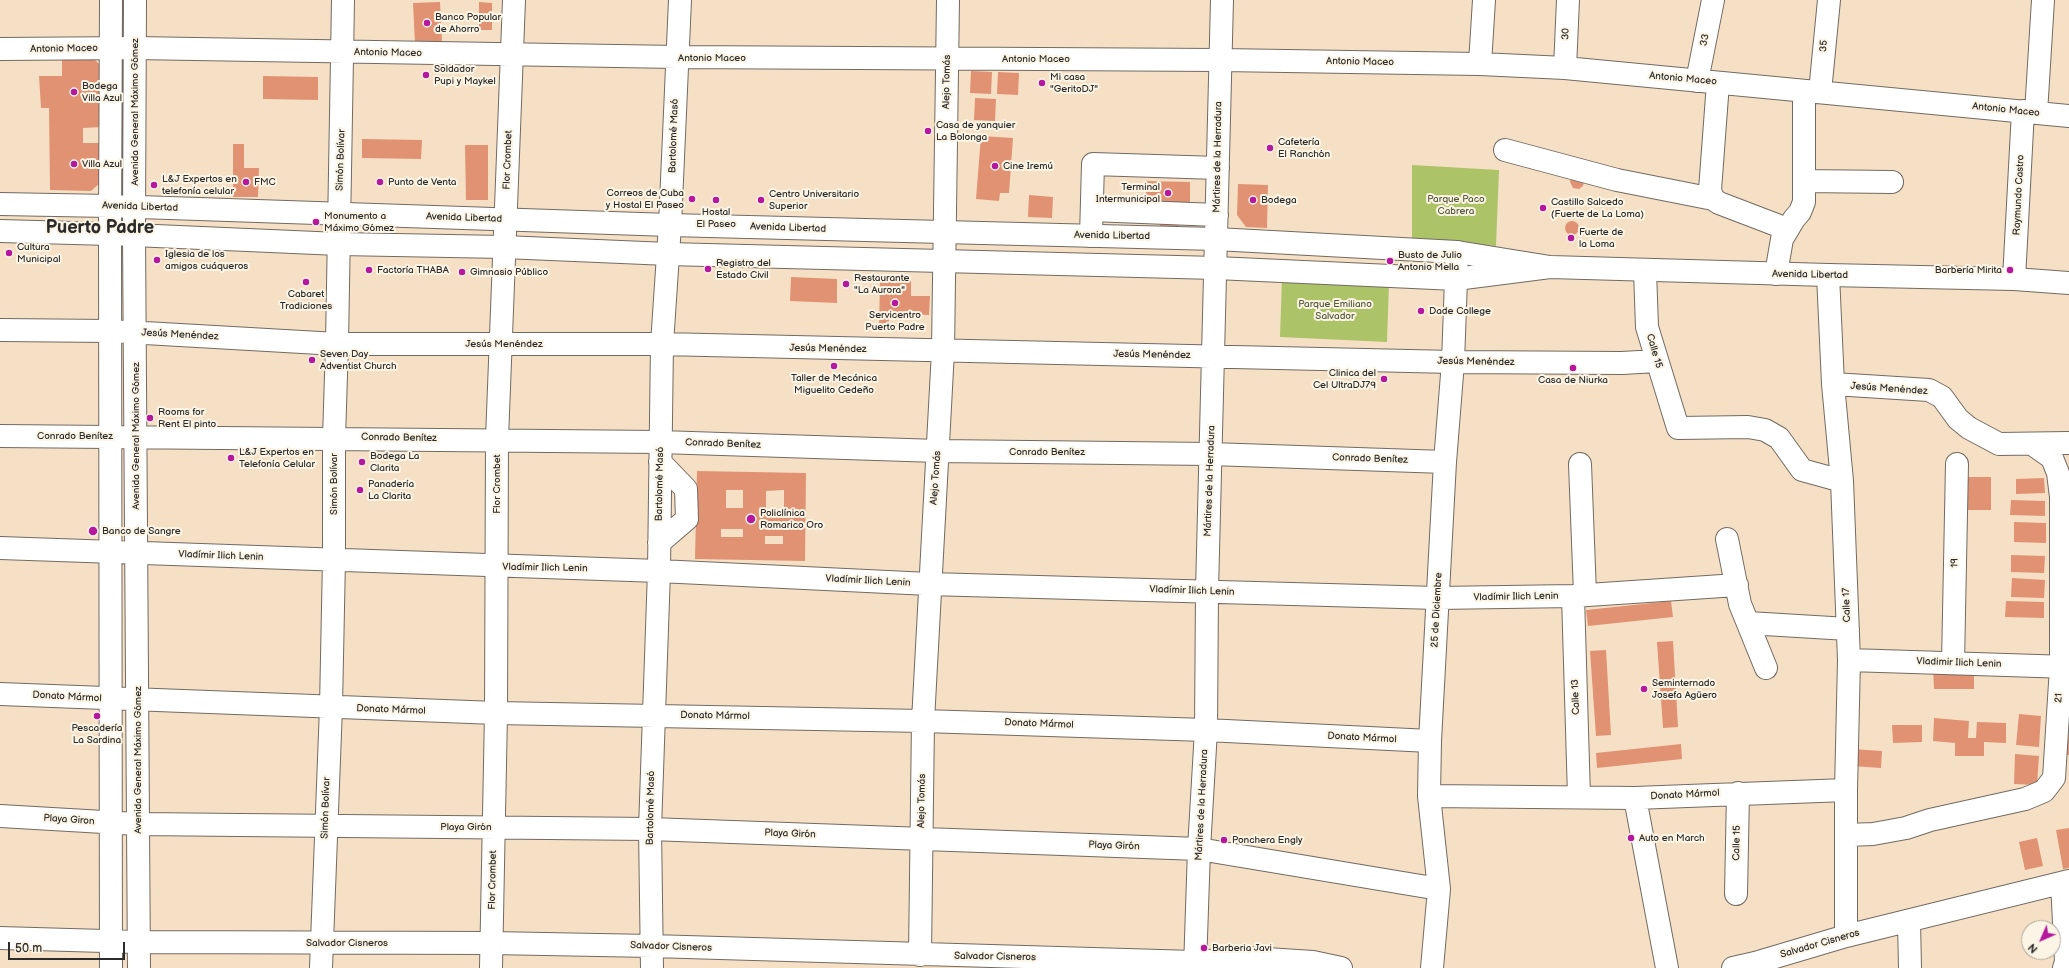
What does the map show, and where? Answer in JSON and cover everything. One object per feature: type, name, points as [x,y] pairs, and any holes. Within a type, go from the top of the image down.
[{"type":"street","points":[[111,0],[111,968]]},
{"type":"street","name":"Avenida General Máximo Gómez","points":[[135,0],[134,235],[139,968]]},
{"type":"street","name":"Simón Bolívar","points":[[321,968],[331,708],[334,559],[334,438],[338,344],[338,244],[344,52],[343,0]]},
{"type":"street","name":"Flor Crombet","points":[[491,968],[496,713],[497,439],[514,0]]},
{"type":"street","name":"Bartolomé Masó","points":[[652,968],[650,829],[659,571],[662,344],[670,225],[680,0]]},
{"type":"street","name":"Alejo Tomás","points":[[920,955],[923,721],[929,584],[943,351],[948,0]]},
{"type":"street","name":"Mártires de la Herradura","points":[[1195,965],[1199,850],[1206,730],[1207,591],[1212,454],[1222,0]]},
{"type":"street","points":[[1480,64],[1484,0]]},
{"type":"street","name":"30","points":[[1565,68],[1568,0]]},
{"type":"street","name":"33","points":[[1713,0],[1708,82],[1710,190],[1713,199]]},
{"type":"street","name":"35","points":[[1776,274],[1782,239],[1787,229],[1800,212],[1804,202],[1804,181],[1812,91],[1829,0]]},
{"type":"street","name":"Raymundo Castro","points":[[2014,279],[2029,112],[2043,0]]},
{"type":"street","name":"Antonio Maceo","points":[[0,49],[135,48],[677,58],[1221,60],[1480,64],[1565,68],[2069,116]]},
{"type":"street","points":[[1505,150],[1617,180],[1713,199],[1719,203],[1787,229]]},
{"type":"street","points":[[1091,236],[1093,164],[1218,168]]},
{"type":"street","points":[[1804,181],[1892,182]]},
{"type":"street","name":"Avenida Libertad","points":[[0,204],[110,206],[945,233],[1216,239],[1457,252],[1550,267],[1828,276],[2014,279],[2069,283]]},
{"type":"street","points":[[1092,210],[1217,215]]},
{"type":"street","name":"Avenida Libertad","points":[[0,231],[110,234],[338,244],[504,247],[668,254],[1216,268],[1456,279],[1550,267]]},
{"type":"street","name":"25 de Diciembre","points":[[1432,968],[1439,889],[1429,796],[1430,741],[1445,462],[1453,362],[1457,252]]},
{"type":"street","name":"Calle 15","points":[[1645,270],[1647,327],[1678,428],[1748,427],[1765,430],[1779,438],[1802,470],[1842,481]]},
{"type":"street","name":"Calle 17","points":[[1828,276],[1833,384],[1842,481],[1849,660],[1846,790],[1846,936]]},
{"type":"street","name":"Jesús Menéndez","points":[[0,330],[110,331],[338,344],[662,344],[1453,362],[1622,363],[1657,361]]},
{"type":"street","name":"Jesús Menéndez","points":[[1833,384],[1929,390],[1942,397],[1958,419],[1969,428],[1998,444],[2069,443]]},
{"type":"street","name":"Conrado Benítez","points":[[0,436],[497,439],[660,452],[1212,454],[1445,462]]},
{"type":"street","name":"21","points":[[1846,835],[1873,834],[1906,828],[1930,820],[2025,799],[2044,791],[2054,778],[2062,759],[2065,667],[2065,554],[2058,473],[2052,458],[2032,444]]},
{"type":"street","name":"Calle 13","points":[[1580,464],[1580,797]]},
{"type":"street","name":"19","points":[[1953,663],[1958,464]]},
{"type":"street","points":[[1727,539],[1740,604],[1766,668]]},
{"type":"street","name":"Vladímir Ilich Lenin","points":[[0,548],[659,571],[929,584],[1437,598],[1579,595],[1737,585]]},
{"type":"street","points":[[1748,623],[1848,629]]},
{"type":"street","name":"Vladimir Ilich Lenin","points":[[1849,660],[2065,667]]},
{"type":"street","name":"Donato Mármol","points":[[0,694],[331,708],[496,713],[923,721],[1206,730],[1430,741]]},
{"type":"street","name":"Donato Mármol","points":[[1429,796],[1636,798],[1846,790]]},
{"type":"street","name":"Calle 15","points":[[1736,894],[1738,793]]},
{"type":"street","points":[[1636,798],[1667,968]]},
{"type":"street","name":"Playa Giron","points":[[0,816],[138,824]]},
{"type":"street","name":"Playa Girón","points":[[138,824],[650,829],[921,838],[1199,850],[1439,889]]},
{"type":"street","points":[[2064,968],[2066,962],[2066,882]]},
{"type":"street","name":"Salvador Cisneros","points":[[1732,968],[1756,966],[1846,936],[2066,882]]},
{"type":"street","points":[[1909,921],[1910,968]]},
{"type":"street","name":"Salvador Cisneros","points":[[0,938],[139,942],[321,944],[491,943],[652,946],[772,959],[920,955],[1195,965],[1251,958],[1313,962],[1340,968]]},
{"type":"green space","name":"Parque Paco Cabrera","points":[[1412,165],[1499,170],[1496,246],[1412,238]]},
{"type":"green space","name":"Parque Emiliano Salvador","points":[[1282,278],[1389,283],[1387,342],[1280,337]]},
{"type":"building","name":"Banco Popular de Ahorro","points":[[440,2],[442,42],[415,44],[413,3]]},
{"type":"building","points":[[479,2],[492,3],[492,30],[479,30]]},
{"type":"building","points":[[62,57],[92,57],[100,65],[102,127],[83,128],[83,143],[99,143],[99,184],[91,191],[50,190],[49,108],[41,108],[39,76],[62,76]]},
{"type":"building","points":[[971,71],[992,72],[991,94],[970,93]]},
{"type":"building","points":[[998,72],[1019,73],[1018,95],[997,94]]},
{"type":"building","points":[[263,76],[318,77],[318,100],[263,99]]},
{"type":"building","points":[[975,98],[996,99],[995,121],[974,120]]},
{"type":"building","name":"Cine Iremú","points":[[981,136],[1013,138],[1009,193],[1000,193],[999,201],[976,199]]},
{"type":"building","points":[[362,139],[422,140],[421,159],[362,158]]},
{"type":"building","name":"FMC","points":[[233,144],[244,144],[244,168],[259,168],[258,197],[233,197]]},
{"type":"building","points":[[465,145],[488,145],[488,200],[466,200]]},
{"type":"building","points":[[1571,178],[1584,182],[1583,186],[1579,189],[1573,188],[1570,182]]},
{"type":"building","name":"Terminal Intermunicipal","points":[[1146,181],[1190,182],[1190,204],[1179,204],[1179,227],[1160,226],[1161,203],[1146,203]]},
{"type":"building","name":"Bodega","points":[[1238,184],[1268,185],[1267,228],[1246,227],[1237,215]]},
{"type":"building","points":[[1029,195],[1053,197],[1052,218],[1028,217]]},
{"type":"building","points":[[1569,221],[1575,221],[1579,225],[1579,231],[1575,235],[1569,235],[1565,231],[1565,225]]},
{"type":"building","points":[[791,277],[837,279],[837,303],[790,301]]},
{"type":"building","points":[[880,279],[911,280],[911,296],[930,296],[929,315],[906,314],[906,319],[889,319],[889,330],[879,330]]},
{"type":"building","name":"Policlínica Romarico Oro","points":[[697,471],[806,473],[805,561],[695,559]],"holes":[[[726,490],[743,490],[743,508],[726,508]],[[784,490],[784,509],[766,509],[766,491]],[[721,529],[743,529],[743,537],[721,537]],[[765,536],[783,536],[783,544],[765,544]]]},
{"type":"building","points":[[1966,477],[1991,477],[1991,510],[1965,510]]},
{"type":"building","points":[[2044,478],[2045,493],[2016,494],[2016,479]]},
{"type":"building","points":[[2011,500],[2045,501],[2045,516],[2010,515]]},
{"type":"building","points":[[2014,522],[2046,523],[2046,543],[2014,542]]},
{"type":"building","points":[[2011,555],[2045,556],[2044,573],[2011,572]]},
{"type":"building","points":[[2012,578],[2045,580],[2044,598],[2011,597]]},
{"type":"building","points":[[1671,601],[1673,617],[1588,626],[1586,610]]},
{"type":"building","points":[[2006,601],[2044,602],[2044,618],[2005,617]]},
{"type":"building","points":[[1673,641],[1678,727],[1663,728],[1657,642]]},
{"type":"building","points":[[1606,650],[1611,735],[1596,736],[1590,651]]},
{"type":"building","points":[[1933,669],[1974,669],[1974,689],[1934,689]]},
{"type":"building","points":[[2019,714],[2041,716],[2039,747],[2016,745]]},
{"type":"building","points":[[1934,718],[1969,721],[1968,738],[1976,738],[1977,722],[2006,723],[2006,743],[1984,742],[1984,756],[1955,756],[1955,743],[1933,741]]},
{"type":"building","points":[[2067,723],[2069,724],[2069,755],[2065,755]]},
{"type":"building","points":[[1892,725],[1922,725],[1922,742],[1893,743]]},
{"type":"building","points":[[1681,744],[1682,759],[1597,768],[1596,753]]},
{"type":"building","points":[[1852,749],[1882,751],[1881,768],[1851,766]]},
{"type":"building","points":[[2015,754],[2039,756],[2037,785],[2014,784]]},
{"type":"building","points":[[2069,828],[2069,868],[2063,869],[2056,830]]},
{"type":"building","points":[[2037,838],[2043,866],[2025,870],[2019,842]]},
{"type":"place","name":"Banco Popular de Ahorro","points":[[427,23]]},
{"type":"place","name":"Soldador Pupi y Maykel","points":[[426,75]]},
{"type":"place","name":"Mi casa \"GeritoDJ\"","points":[[1042,83]]},
{"type":"place","name":"Bodega Villa Azul","points":[[74,92]]},
{"type":"place","name":"Casa de yanquier La Bolonga","points":[[928,131]]},
{"type":"place","name":"Cafetería El Ranchón","points":[[1270,148]]},
{"type":"place","name":"Villa Azul","points":[[74,164]]},
{"type":"place","name":"Cine Iremú","points":[[995,166]]},
{"type":"place","name":"FMC","points":[[246,182]]},
{"type":"place","name":"Punto de Venta","points":[[380,182]]},
{"type":"place","name":"L&J Expertos en telefonía celular","points":[[154,185]]},
{"type":"place","name":"Terminal Intermunicipal","points":[[1168,193]]},
{"type":"place","name":"Correos de Cuba y Hostal El Paseo","points":[[692,199]]},
{"type":"place","name":"Hostal El Paseo","points":[[716,200]]},
{"type":"place","name":"Centro Universitario Superior","points":[[761,200]]},
{"type":"place","name":"Bodega","points":[[1253,200]]},
{"type":"place","name":"Castillo Salcedo (Fuerte de La Loma)","points":[[1543,208]]},
{"type":"place","name":"Monumento a Máximo Gómez","points":[[316,222]]},
{"type":"place","name":"Fuerte de la Loma","points":[[1571,238]]},
{"type":"place","name":"Cultura Municipal","points":[[9,253]]},
{"type":"place","name":"Iglesia de los amigos cuáqueros","points":[[157,260]]},
{"type":"place","name":"Busto de Julio Antonio Mella","points":[[1390,261]]},
{"type":"place","name":"Registro del Estado Civil","points":[[708,269]]},
{"type":"place","name":"Factoría THABA","points":[[369,270]]},
{"type":"place","name":"Barbería Mirita","points":[[2010,270]]},
{"type":"place","name":"Gimnasio Público","points":[[462,272]]},
{"type":"place","name":"Cabaret Tradiciones","points":[[306,282]]},
{"type":"place","name":"Restaurante \"La Aurora\"","points":[[846,284]]},
{"type":"place","name":"Servicentro Puerto Padre","points":[[895,303]]},
{"type":"place","name":"Dade College","points":[[1421,311]]},
{"type":"place","name":"Seven Day Adventist Church","points":[[312,360]]},
{"type":"place","name":"Taller de Mecánica Miguelito Cedeño","points":[[834,366]]},
{"type":"place","name":"Casa de Niurka","points":[[1573,368]]},
{"type":"place","name":"Clinica del Cel UltraDJ79","points":[[1384,379]]},
{"type":"place","name":"Rooms for Rent El pinto","points":[[150,418]]},
{"type":"place","name":"L&J Expertos en Telefonía Celular","points":[[231,458]]},
{"type":"place","name":"Bodega La Clarita","points":[[362,462]]},
{"type":"place","name":"Panadería La Clarita","points":[[360,490]]},
{"type":"place","name":"Policlínica Romarico Oro","points":[[751,519]]},
{"type":"place","name":"Banco de Sangre","points":[[93,531]]},
{"type":"place","name":"Seminternado Josefa Agüero","points":[[1644,689]]},
{"type":"place","name":"Pescadería La Sardina","points":[[97,716]]},
{"type":"place","name":"Auto en March","points":[[1631,838]]},
{"type":"place","name":"Ponchera Engly","points":[[1224,840]]},
{"type":"place","name":"Barberia Javi","points":[[1204,948]]},
{"type":"district","name":"Puerto Padre","points":[[100,228]]}]
